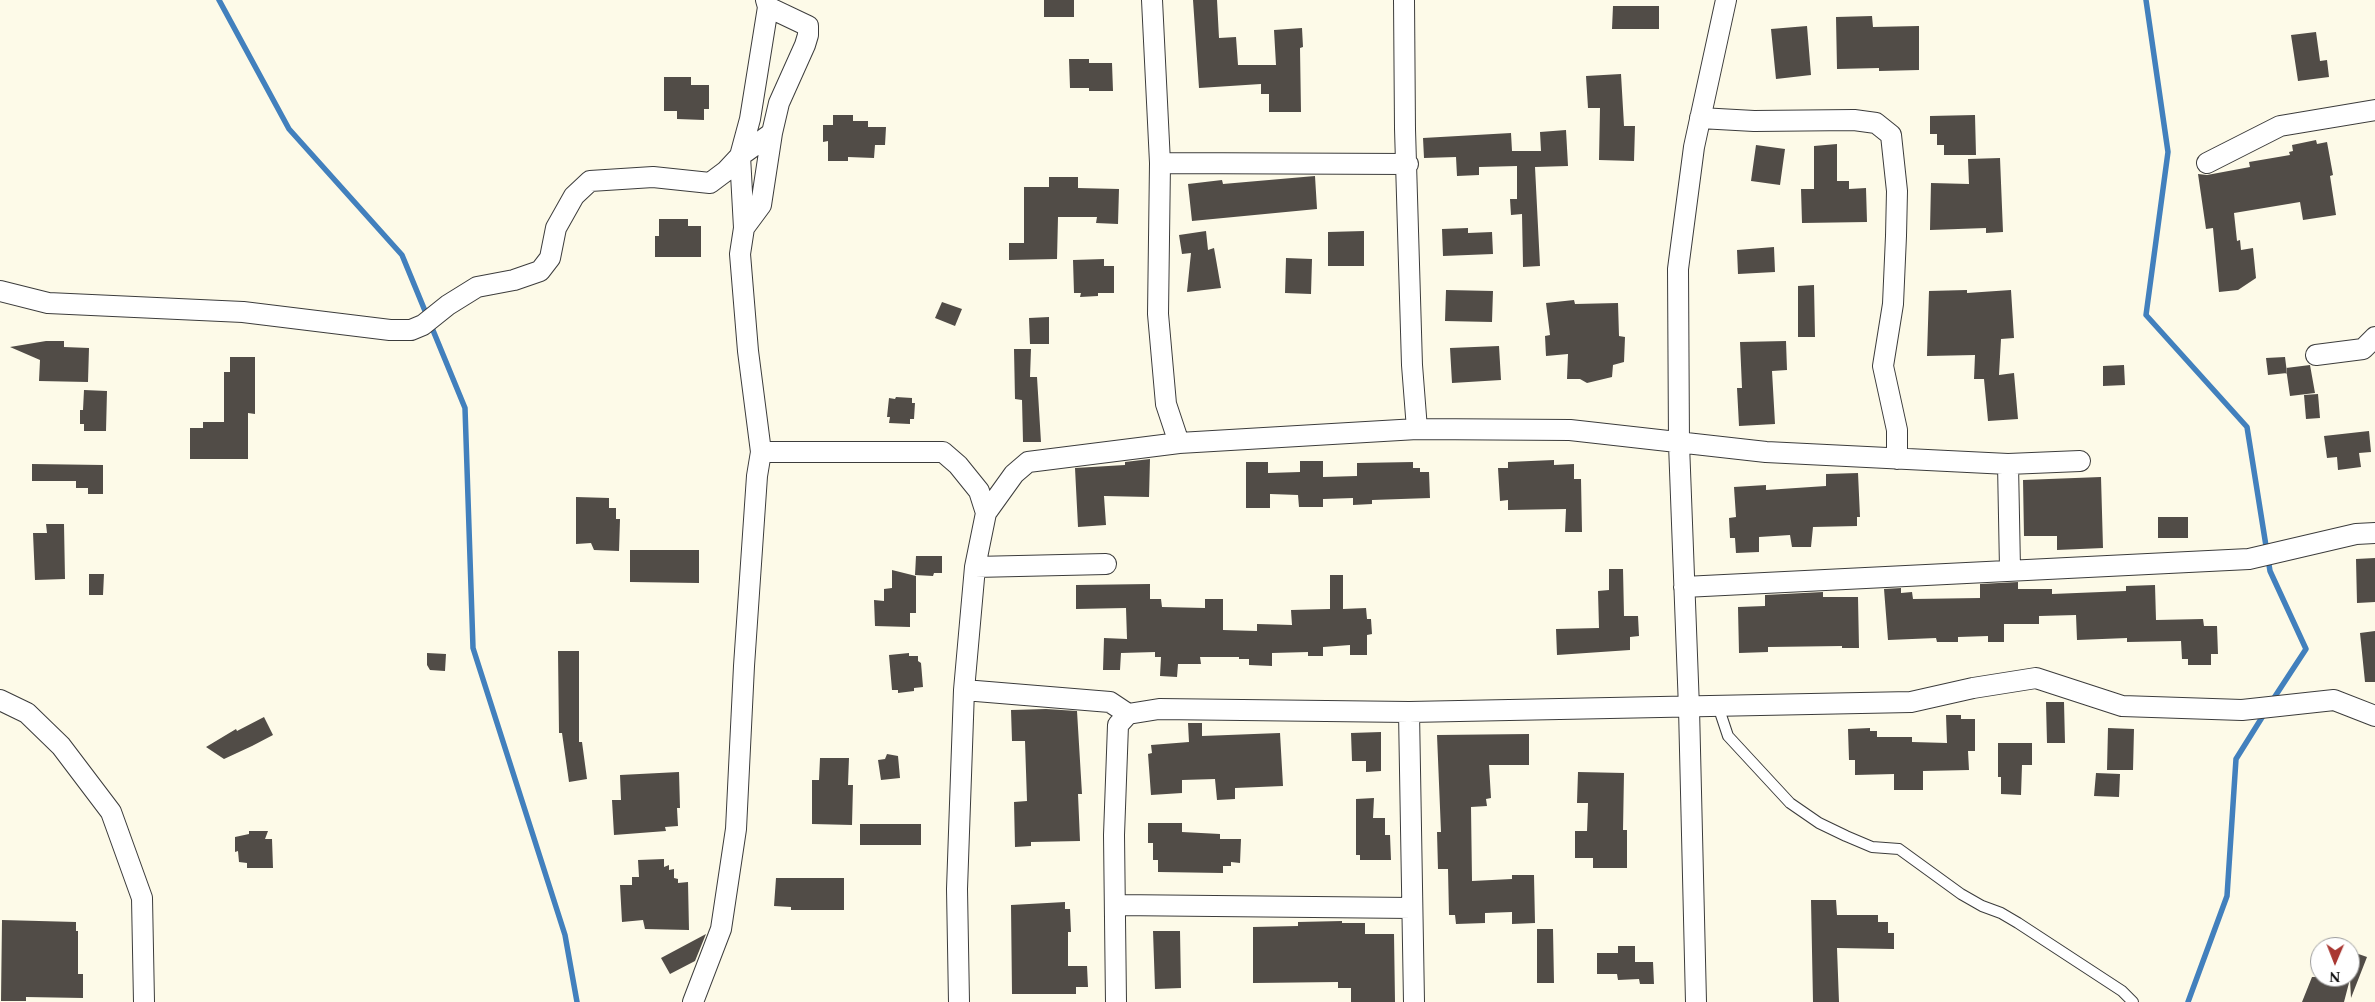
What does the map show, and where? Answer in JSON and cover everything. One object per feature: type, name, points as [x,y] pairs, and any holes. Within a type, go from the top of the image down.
[{"type":"street","points":[[1152,0],[1160,163],[1158,314],[1166,404],[1179,444]]},
{"type":"street","points":[[1404,0],[1405,129],[1408,164],[1412,365],[1417,429]]},
{"type":"street","points":[[1696,1002],[1689,708],[1679,444],[1678,269],[1694,147],[1726,0]]},
{"type":"street","points":[[694,1002],[721,929],[736,829],[744,666],[757,476],[761,452],[748,351],[740,254],[744,228],[740,156],[750,119],[767,4],[808,26],[808,35],[779,103],[772,133],[761,205],[744,228]]},
{"type":"street","points":[[2207,163],[2280,126],[2375,110]]},
{"type":"street","points":[[1700,118],[1754,121],[1854,120],[1876,123],[1892,135],[1897,191],[1896,236],[1893,304],[1883,366],[1897,430],[1897,459]]},
{"type":"street","points":[[0,291],[48,303],[243,312],[390,330],[412,330],[423,325],[448,305],[477,287],[514,280],[540,271],[550,258],[556,228],[574,196],[590,181],[653,177],[710,183],[726,171],[740,156],[772,133]]},
{"type":"street","points":[[1160,163],[1408,164]]},
{"type":"street","points":[[2316,355],[2363,349],[2375,337]]},
{"type":"street","points":[[959,1002],[957,889],[964,690],[975,567],[986,513],[1014,474],[1028,462],[1179,444],[1417,429],[1570,430],[1679,444],[1766,452],[1897,459],[2008,464],[2080,461]]},
{"type":"street","points":[[761,452],[943,452],[958,465],[979,491],[986,513]]},
{"type":"street","points":[[2008,464],[2010,569]]},
{"type":"street","points":[[1684,587],[2010,569],[2249,559],[2356,534],[2375,533]]},
{"type":"street","points":[[975,567],[1106,564]]},
{"type":"street","points":[[1116,1002],[1114,835],[1118,725],[1128,714],[1159,709],[1409,712],[1689,708],[1911,702],[1973,688],[2036,678],[2122,706],[2242,710],[2334,700],[2375,716]]},
{"type":"street","points":[[964,690],[1110,702],[1128,714]]},
{"type":"street","points":[[0,700],[27,713],[61,746],[111,812],[142,898],[144,1002]]},
{"type":"street","points":[[1409,712],[1414,1002]]},
{"type":"street","points":[[1116,905],[1412,908]]},
{"type":"lane","points":[[1718,706],[1728,736],[1790,803],[1819,823],[1872,847],[1899,849],[1961,894],[1982,906],[2002,913],[2018,923],[2122,991],[2133,1002]]},
{"type":"building","points":[[1044,0],[1074,0],[1074,17],[1044,17]]},
{"type":"building","points":[[1193,0],[1217,0],[1219,38],[1236,37],[1238,65],[1276,65],[1274,30],[1302,28],[1303,47],[1300,48],[1301,112],[1269,112],[1269,94],[1261,94],[1261,84],[1199,88]]},
{"type":"building","points":[[1613,6],[1659,6],[1659,29],[1612,29]]},
{"type":"building","points":[[1872,16],[1873,27],[1919,26],[1919,70],[1879,71],[1879,68],[1837,69],[1836,17]]},
{"type":"building","points":[[1807,26],[1811,75],[1776,79],[1771,29]]},
{"type":"building","points":[[2316,32],[2320,61],[2327,60],[2329,77],[2298,81],[2291,35]]},
{"type":"building","points":[[1069,59],[1089,59],[1089,63],[1112,63],[1113,91],[1089,91],[1089,88],[1070,88]]},
{"type":"building","points":[[1621,74],[1624,126],[1635,126],[1634,161],[1599,160],[1600,108],[1588,108],[1586,76]]},
{"type":"building","points":[[664,77],[691,77],[691,85],[709,85],[709,109],[704,109],[704,120],[677,119],[677,111],[664,111]]},
{"type":"building","points":[[833,115],[853,115],[853,121],[868,121],[868,127],[886,127],[885,145],[875,145],[874,158],[848,157],[848,161],[828,161],[828,141],[823,142],[823,125],[833,125]]},
{"type":"building","points":[[1975,115],[1976,155],[1944,155],[1944,145],[1937,145],[1937,134],[1930,134],[1930,116]]},
{"type":"building","points":[[1566,130],[1568,166],[1535,167],[1540,266],[1523,267],[1522,214],[1511,215],[1510,199],[1517,199],[1517,166],[1479,167],[1479,175],[1457,176],[1456,157],[1424,158],[1423,138],[1511,133],[1512,151],[1541,151],[1540,132]]},
{"type":"building","points":[[2316,140],[2317,144],[2327,142],[2333,175],[2330,176],[2336,215],[2303,220],[2300,202],[2234,213],[2237,241],[2240,240],[2241,250],[2253,248],[2256,278],[2238,290],[2219,292],[2213,228],[2206,229],[2198,174],[2207,175],[2250,167],[2249,162],[2290,155],[2289,152],[2293,151],[2292,145]]},
{"type":"building","points":[[1837,144],[1837,181],[1849,181],[1849,189],[1866,188],[1867,222],[1802,223],[1801,189],[1814,189],[1814,146]]},
{"type":"building","points":[[1756,145],[1785,149],[1780,185],[1751,181]]},
{"type":"building","points":[[2000,158],[2003,232],[1986,233],[1986,228],[1930,230],[1931,183],[1969,184],[1968,159]]},
{"type":"building","points":[[1315,176],[1317,209],[1192,221],[1188,184],[1222,180],[1223,184]]},
{"type":"building","points":[[1049,177],[1078,177],[1078,188],[1119,189],[1118,224],[1096,223],[1097,217],[1058,217],[1057,259],[1009,260],[1009,243],[1024,243],[1024,187],[1049,187]]},
{"type":"building","points":[[659,219],[688,219],[688,226],[701,226],[701,257],[655,257],[655,236],[659,236]]},
{"type":"building","points":[[1468,228],[1468,233],[1492,232],[1493,254],[1443,256],[1442,229]]},
{"type":"building","points":[[1206,231],[1208,250],[1214,248],[1221,288],[1187,292],[1191,253],[1182,254],[1179,235]]},
{"type":"building","points":[[1364,231],[1364,266],[1328,266],[1328,232]]},
{"type":"building","points":[[1774,247],[1775,272],[1738,274],[1737,250]]},
{"type":"building","points":[[1286,258],[1312,259],[1311,294],[1285,293]]},
{"type":"building","points":[[1104,259],[1104,266],[1114,266],[1114,293],[1098,293],[1098,296],[1080,297],[1081,293],[1074,293],[1073,260]]},
{"type":"building","points":[[1814,285],[1815,337],[1798,337],[1798,286]]},
{"type":"building","points":[[1446,290],[1493,291],[1492,322],[1445,321]]},
{"type":"building","points":[[1967,290],[1967,293],[2011,290],[2014,338],[2001,339],[1999,375],[2014,373],[2018,419],[1988,421],[1984,379],[1974,379],[1975,355],[1927,356],[1929,291]]},
{"type":"building","points":[[1574,300],[1575,304],[1618,303],[1619,336],[1625,337],[1624,362],[1613,365],[1612,377],[1587,383],[1580,379],[1567,379],[1568,354],[1546,356],[1545,336],[1550,335],[1546,303]]},
{"type":"building","points":[[942,302],[962,309],[955,326],[935,318]]},
{"type":"building","points":[[1049,317],[1049,344],[1030,344],[1029,318]]},
{"type":"building","points":[[46,341],[64,341],[64,347],[89,348],[88,382],[39,381],[40,360],[10,347]]},
{"type":"building","points":[[1786,341],[1787,370],[1772,371],[1775,424],[1739,426],[1737,388],[1742,388],[1740,342]]},
{"type":"building","points":[[1499,346],[1501,380],[1452,383],[1450,348]]},
{"type":"building","points":[[1014,349],[1031,349],[1030,377],[1037,377],[1041,442],[1023,442],[1022,400],[1015,399]]},
{"type":"building","points":[[230,357],[255,357],[255,414],[248,413],[248,459],[190,459],[190,428],[203,428],[203,422],[224,422],[224,372],[230,372]]},
{"type":"building","points":[[2285,357],[2287,373],[2268,375],[2266,358]]},
{"type":"building","points":[[2124,365],[2125,385],[2103,386],[2103,366]]},
{"type":"building","points":[[2310,365],[2315,393],[2290,396],[2286,368]]},
{"type":"building","points":[[84,390],[107,391],[106,431],[84,431],[84,424],[80,424],[80,410],[83,410]]},
{"type":"building","points":[[2318,394],[2320,418],[2306,419],[2304,395]]},
{"type":"building","points":[[896,397],[912,398],[912,403],[915,403],[914,419],[910,419],[910,424],[889,423],[890,417],[887,417],[889,398],[895,399]]},
{"type":"building","points":[[2369,431],[2371,452],[2359,453],[2361,467],[2338,470],[2337,457],[2327,458],[2324,436]]},
{"type":"building","points":[[1150,459],[1149,497],[1104,496],[1106,525],[1078,527],[1075,468],[1125,465],[1125,462]]},
{"type":"building","points":[[1554,460],[1554,465],[1574,464],[1574,479],[1581,479],[1582,532],[1565,532],[1566,509],[1508,510],[1508,500],[1500,501],[1498,468],[1508,468],[1508,462]]},
{"type":"building","points":[[1300,461],[1323,461],[1323,477],[1357,476],[1357,463],[1413,462],[1413,468],[1420,468],[1420,472],[1429,472],[1430,498],[1372,500],[1372,504],[1353,505],[1353,498],[1323,499],[1323,507],[1299,507],[1298,495],[1270,494],[1270,508],[1246,508],[1246,462],[1268,462],[1268,473],[1300,472]]},
{"type":"building","points":[[32,464],[103,465],[103,494],[88,494],[88,488],[76,488],[76,481],[32,481]]},
{"type":"building","points":[[1858,473],[1860,517],[1857,517],[1857,526],[1813,527],[1811,547],[1792,547],[1790,535],[1759,537],[1759,552],[1736,553],[1735,538],[1730,538],[1729,518],[1736,517],[1734,487],[1766,485],[1766,490],[1826,486],[1826,474]]},
{"type":"building","points":[[2101,477],[2103,548],[2057,550],[2057,536],[2024,536],[2023,480]]},
{"type":"building","points":[[576,497],[609,498],[609,508],[616,508],[616,519],[620,519],[619,551],[594,550],[591,543],[576,544]]},
{"type":"building","points":[[2158,517],[2188,517],[2188,538],[2158,538]]},
{"type":"building","points":[[46,524],[64,524],[65,579],[35,580],[33,533],[47,533]]},
{"type":"building","points":[[630,550],[699,550],[699,583],[630,582]]},
{"type":"building","points":[[916,556],[942,556],[942,573],[934,573],[933,576],[915,575]]},
{"type":"building","points":[[2375,558],[2375,602],[2357,603],[2356,559]]},
{"type":"building","points":[[1609,569],[1623,569],[1624,616],[1638,616],[1639,636],[1630,637],[1630,650],[1557,655],[1556,629],[1599,628],[1598,591],[1609,590]]},
{"type":"building","points":[[892,570],[916,576],[916,613],[910,613],[910,627],[875,626],[874,600],[884,601],[884,589],[892,588]]},
{"type":"building","points":[[89,574],[104,574],[103,595],[89,595]]},
{"type":"building","points":[[1330,575],[1343,575],[1343,609],[1366,608],[1367,619],[1371,619],[1372,634],[1367,635],[1367,655],[1350,655],[1350,645],[1323,647],[1323,656],[1308,656],[1308,652],[1272,653],[1272,666],[1249,665],[1249,659],[1239,659],[1239,657],[1200,657],[1201,664],[1178,664],[1177,677],[1160,676],[1161,657],[1155,657],[1155,652],[1121,653],[1120,670],[1103,670],[1104,638],[1127,639],[1126,608],[1076,609],[1076,585],[1150,584],[1150,599],[1161,599],[1162,607],[1205,608],[1205,599],[1223,599],[1223,630],[1257,631],[1257,624],[1292,625],[1291,610],[1330,609]]},
{"type":"building","points":[[2018,582],[2018,589],[2052,589],[2052,594],[2126,591],[2126,586],[2155,585],[2156,620],[2203,619],[2204,626],[2217,626],[2218,654],[2211,654],[2211,665],[2188,665],[2188,659],[2182,659],[2181,641],[2127,642],[2127,638],[2077,640],[2076,615],[2039,616],[2039,624],[2004,624],[2004,642],[1988,642],[1988,636],[1958,637],[1958,642],[1937,642],[1936,638],[1888,640],[1884,589],[1901,588],[1901,593],[1912,592],[1913,599],[1980,598],[1980,584]]},
{"type":"building","points":[[1823,592],[1823,597],[1858,597],[1859,648],[1842,648],[1842,646],[1768,647],[1768,652],[1739,653],[1738,607],[1765,606],[1765,595]]},
{"type":"building","points":[[2375,631],[2375,682],[2365,682],[2360,633]]},
{"type":"building","points":[[558,651],[579,651],[579,742],[582,742],[587,779],[569,782],[562,733],[559,733]]},
{"type":"building","points":[[427,653],[446,654],[445,671],[430,670],[427,665]]},
{"type":"building","points":[[909,653],[909,656],[918,656],[918,661],[921,663],[923,687],[914,688],[914,691],[898,693],[898,690],[892,690],[889,655]]},
{"type":"building","points":[[2046,702],[2064,702],[2065,743],[2047,743]]},
{"type":"building","points":[[1046,709],[1077,711],[1082,794],[1078,794],[1080,841],[1031,842],[1031,846],[1015,847],[1014,802],[1027,801],[1025,741],[1012,741],[1011,710]]},
{"type":"building","points":[[1946,715],[1961,715],[1961,719],[1975,719],[1975,751],[1968,751],[1969,770],[1923,771],[1923,790],[1894,790],[1894,774],[1855,775],[1855,760],[1849,760],[1848,729],[1870,728],[1870,731],[1877,731],[1877,737],[1912,737],[1912,742],[1947,743]]},
{"type":"building","points":[[264,717],[273,735],[252,746],[224,759],[206,747],[236,729],[237,731]]},
{"type":"building","points":[[1188,723],[1202,723],[1202,736],[1280,733],[1283,786],[1235,788],[1235,799],[1217,800],[1215,779],[1182,780],[1182,793],[1151,795],[1148,754],[1152,753],[1151,745],[1189,742]]},
{"type":"building","points":[[2108,728],[2134,729],[2133,770],[2107,770]]},
{"type":"building","points":[[1381,732],[1381,771],[1366,772],[1366,761],[1352,761],[1351,733]]},
{"type":"building","points":[[1529,734],[1529,765],[1489,765],[1491,798],[1486,799],[1487,806],[1471,807],[1472,881],[1512,879],[1512,875],[1534,875],[1535,923],[1512,924],[1512,912],[1485,913],[1485,923],[1456,924],[1455,915],[1449,915],[1448,869],[1438,869],[1437,832],[1441,832],[1437,735]]},
{"type":"building","points":[[1998,743],[2032,743],[2032,765],[2022,765],[2021,795],[2001,794],[2001,777],[1998,777]]},
{"type":"building","points":[[887,754],[898,756],[900,778],[881,780],[878,760],[885,759]]},
{"type":"building","points":[[820,758],[849,758],[848,785],[853,785],[852,825],[812,824],[812,780],[819,780]]},
{"type":"building","points":[[679,772],[680,808],[677,808],[678,826],[665,827],[666,831],[614,835],[612,800],[621,800],[620,775]]},
{"type":"building","points":[[1578,772],[1624,773],[1623,830],[1627,830],[1627,868],[1593,868],[1593,858],[1575,858],[1575,831],[1587,831],[1588,803],[1577,803]]},
{"type":"building","points":[[2096,773],[2120,774],[2119,797],[2094,796]]},
{"type":"building","points":[[1374,798],[1373,818],[1385,818],[1385,835],[1390,835],[1391,860],[1360,860],[1360,855],[1356,855],[1356,799]]},
{"type":"building","points":[[1148,823],[1182,823],[1182,832],[1220,834],[1220,839],[1241,839],[1240,863],[1231,862],[1231,866],[1223,866],[1223,873],[1158,872],[1158,860],[1153,860],[1153,843],[1148,843]]},
{"type":"building","points":[[860,824],[921,824],[921,845],[860,845]]},
{"type":"building","points":[[249,831],[268,831],[265,839],[272,839],[273,868],[247,868],[247,863],[239,862],[238,851],[235,852],[235,837],[249,834]]},
{"type":"building","points":[[664,859],[664,867],[669,865],[669,870],[674,869],[674,878],[678,879],[678,883],[688,882],[689,930],[645,929],[643,920],[622,922],[620,885],[632,885],[632,877],[639,877],[638,860]]},
{"type":"building","points":[[776,878],[844,878],[844,910],[791,910],[791,907],[774,906]]},
{"type":"building","points":[[1811,900],[1836,900],[1837,915],[1878,915],[1878,922],[1888,922],[1888,933],[1894,933],[1894,949],[1837,948],[1839,1002],[1813,1002]]},
{"type":"building","points":[[1065,902],[1065,909],[1070,909],[1071,932],[1068,932],[1068,966],[1087,966],[1088,987],[1076,987],[1076,994],[1012,994],[1011,905]]},
{"type":"building","points":[[2,920],[76,922],[76,931],[78,931],[78,974],[83,974],[83,998],[26,997],[26,1001],[1,1001]]},
{"type":"building","points":[[1342,921],[1342,923],[1365,923],[1365,934],[1394,934],[1395,1002],[1351,1002],[1351,988],[1338,988],[1338,982],[1253,983],[1253,927],[1298,926],[1298,922]]},
{"type":"building","points":[[1537,929],[1553,929],[1554,983],[1537,983]]},
{"type":"building","points":[[1153,931],[1180,931],[1181,988],[1155,989]]},
{"type":"building","points":[[706,934],[695,961],[670,974],[661,958]]},
{"type":"building","points":[[1618,946],[1635,946],[1635,962],[1653,962],[1654,984],[1640,984],[1639,979],[1618,980],[1617,974],[1597,974],[1597,953],[1618,953]]},
{"type":"building","points":[[2360,955],[2367,957],[2360,975]]},
{"type":"building","points":[[2310,982],[2310,987],[2348,987],[2344,1002],[2302,1002]]},
{"type":"building","points":[[2350,987],[2355,987],[2351,998]]},
{"type":"waterway","points":[[219,0],[289,129],[402,255],[465,408],[473,648],[565,935],[577,1002]]},
{"type":"waterway","points":[[2146,0],[2168,152],[2146,315],[2247,427],[2270,571],[2306,649],[2272,701]]},
{"type":"waterway","points":[[2188,1002],[2227,896],[2236,759],[2266,711]]}]
